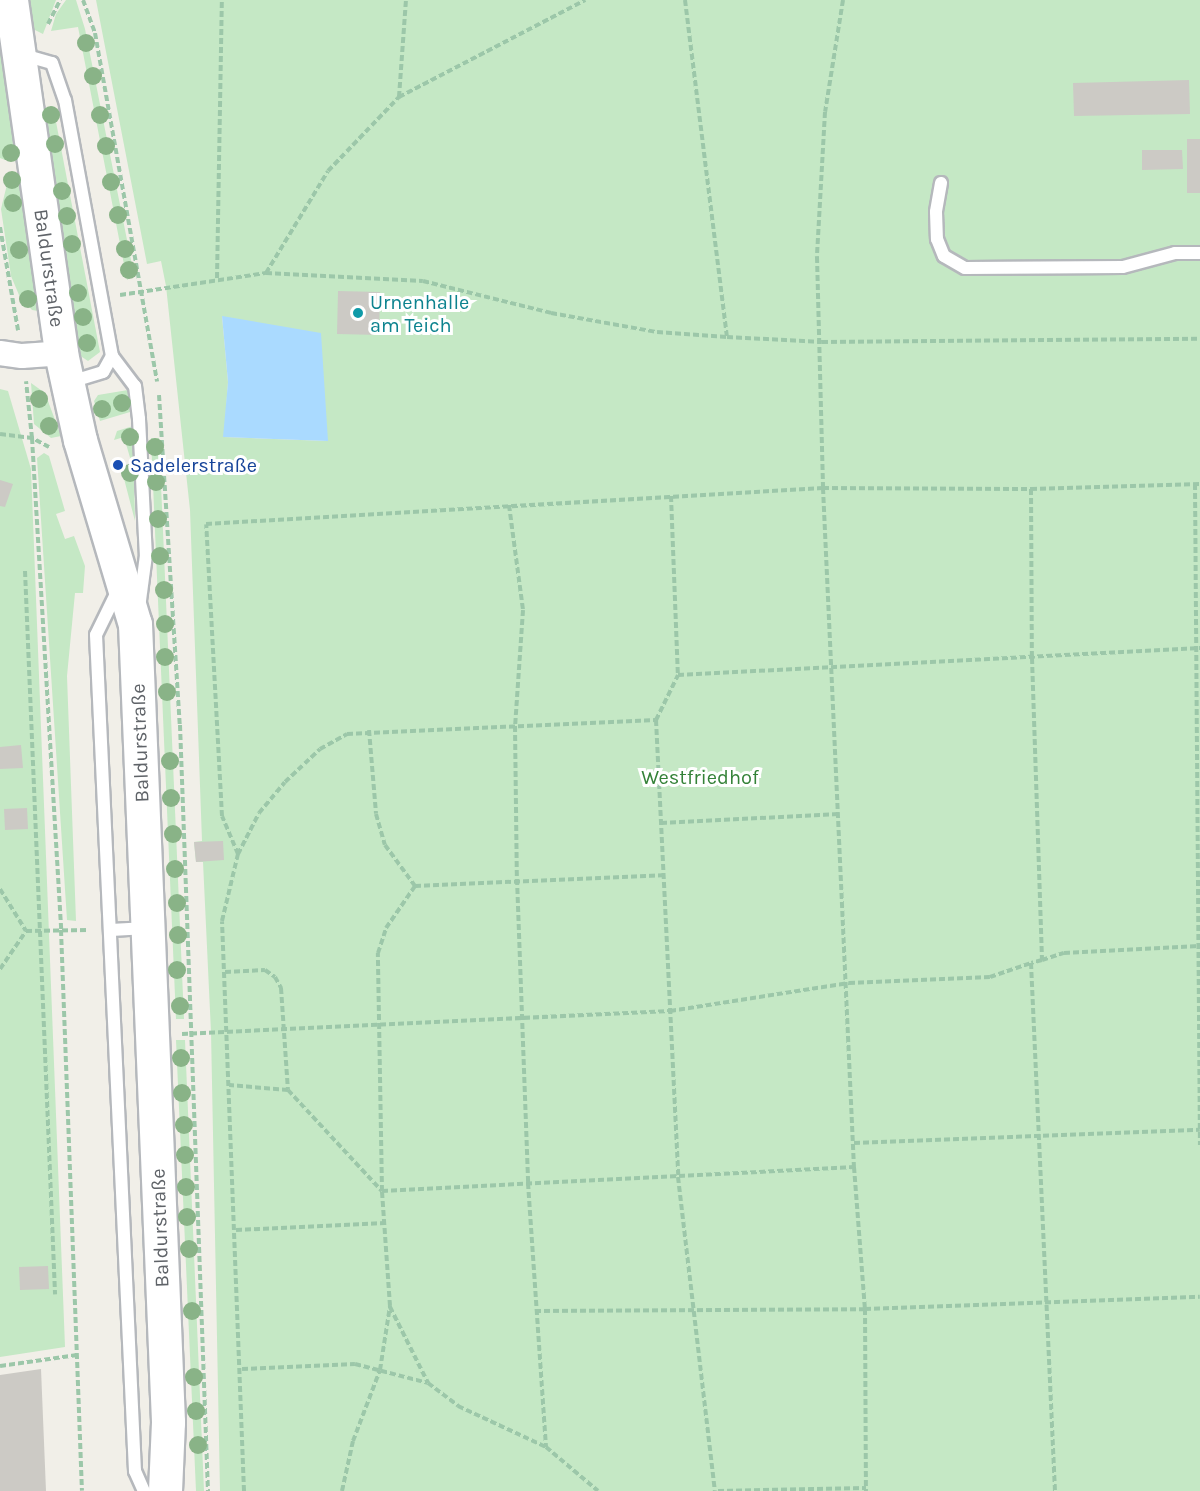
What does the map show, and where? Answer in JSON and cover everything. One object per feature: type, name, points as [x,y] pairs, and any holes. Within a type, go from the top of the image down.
[{"type":"street","name":"Baldurstraße","points":[[8,5],[19,54],[64,368],[85,458],[135,624],[168,1422],[165,1491]]},
{"type":"street","points":[[0,353],[22,356],[64,368]]},
{"type":"lane","points":[[19,54],[52,63],[65,100],[112,356],[135,386],[140,419],[146,555],[143,594],[135,624]]},
{"type":"lane","points":[[941,183],[936,212],[937,239],[944,256],[965,268],[1123,267],[1175,253],[1200,253]]},
{"type":"lane","points":[[64,368],[103,372],[112,356]]},
{"type":"lane","points":[[123,579],[96,635],[135,1471],[144,1491]]},
{"type":"lane","points":[[111,930],[148,928]]},
{"type":"path","points":[[52,63],[46,31],[50,15],[60,0]]},
{"type":"path","points":[[83,0],[95,33],[162,412],[194,1033],[208,1491]]},
{"type":"path","points":[[217,278],[222,0]]},
{"type":"path","points":[[399,97],[406,0]]},
{"type":"path","points":[[266,273],[328,171],[399,97],[585,0]]},
{"type":"path","points":[[685,0],[727,337]]},
{"type":"path","points":[[671,496],[678,675],[656,720],[663,875],[678,1177],[717,1491],[866,1489],[865,1309],[854,1167],[849,983],[823,488],[822,342],[817,257],[825,112],[843,0]]},
{"type":"path","points":[[102,298],[217,278],[266,273],[423,281],[551,313],[657,332],[727,337],[822,342],[1200,339]]},
{"type":"path","points":[[0,434],[32,438]]},
{"type":"path","points":[[238,854],[222,816],[206,524],[823,488],[1031,489],[1197,484],[1200,1145]]},
{"type":"path","points":[[1031,489],[1032,658],[1042,960]]},
{"type":"path","points":[[509,505],[523,610],[515,726],[518,879],[528,1183],[546,1447]]},
{"type":"path","points":[[37,512],[61,930],[82,1491]]},
{"type":"path","points":[[25,571],[42,930],[55,1294]]},
{"type":"path","points":[[678,675],[1198,649]]},
{"type":"path","points":[[244,1491],[242,1369],[222,921],[238,854],[259,813],[320,749],[347,734],[369,730],[656,720]]},
{"type":"path","points":[[369,730],[376,814],[385,845],[415,886]]},
{"type":"path","points":[[661,823],[839,814]]},
{"type":"path","points":[[415,886],[518,879],[663,875]]},
{"type":"path","points":[[342,1491],[353,1441],[380,1370],[390,1306],[382,1191],[378,953],[386,928],[415,886]]},
{"type":"path","points":[[0,889],[26,931]]},
{"type":"path","points":[[26,931],[111,930]]},
{"type":"path","points":[[0,969],[26,931]]},
{"type":"path","points":[[153,1036],[523,1016],[670,1011],[849,983],[990,977],[1064,953],[1199,946]]},
{"type":"path","points":[[1031,963],[1037,1137],[1055,1491]]},
{"type":"path","points":[[225,972],[265,970],[275,976],[281,988],[282,1029],[288,1090],[382,1191]]},
{"type":"path","points":[[229,1085],[288,1090]]},
{"type":"path","points":[[854,1143],[1200,1130]]},
{"type":"path","points":[[382,1191],[854,1167]]},
{"type":"path","points":[[236,1230],[385,1223]]},
{"type":"path","points":[[535,1311],[865,1309],[1200,1297]]},
{"type":"path","points":[[390,1306],[428,1383]]},
{"type":"path","points":[[0,1366],[76,1355]]},
{"type":"path","points":[[242,1369],[355,1364],[428,1383],[458,1406],[546,1447],[598,1491]]},
{"type":"green space","points":[[29,0],[56,0],[43,34],[33,29]]},
{"type":"green space","points":[[66,0],[76,0],[85,29],[134,275],[127,280],[78,27],[51,31],[56,14]]},
{"type":"green space","name":"Westfriedhof","points":[[96,0],[1200,0],[1200,1491],[220,1491],[211,1032],[203,862],[196,862],[194,842],[202,841],[190,510],[166,286],[161,261],[147,264]],"holes":[[[222,316],[327,441],[224,437],[228,382]]]},
{"type":"green space","points":[[0,37],[16,159],[5,160],[0,158]]},
{"type":"green space","points":[[53,106],[100,352],[88,361],[79,355],[43,109]]},
{"type":"green space","points":[[15,175],[20,178],[38,311],[32,310],[19,295],[11,276],[1,209],[9,176]]},
{"type":"green space","points":[[31,383],[45,393],[61,436],[51,438],[34,424]]},
{"type":"green space","points":[[0,389],[8,391],[31,469],[65,1347],[0,1357]]},
{"type":"green space","points":[[128,390],[130,412],[100,421],[94,401],[98,395]]},
{"type":"green space","points":[[133,426],[135,521],[122,471],[133,468],[124,437],[114,440],[117,431]]},
{"type":"green space","points":[[151,438],[159,438],[184,1019],[176,1019]]},
{"type":"green space","points":[[44,453],[49,456],[65,511],[56,514],[65,539],[74,536],[85,566],[83,593],[75,593],[67,676],[76,921],[67,920],[37,458]]},
{"type":"green space","points":[[176,1040],[185,1040],[204,1491],[196,1491]]},
{"type":"water","points":[[222,316],[321,333],[328,441],[223,437],[228,382]]},
{"type":"building","points":[[1189,80],[1190,114],[1074,116],[1073,83]]},
{"type":"building","points":[[1187,139],[1200,139],[1200,193],[1187,193]]},
{"type":"building","points":[[1142,150],[1182,150],[1183,169],[1142,170]]},
{"type":"building","name":"Urnenhalle am Teich","points":[[338,291],[380,292],[379,335],[337,334]]},
{"type":"building","points":[[0,480],[13,484],[5,507],[0,506]]},
{"type":"building","points":[[21,745],[23,768],[0,769],[0,747]]},
{"type":"building","points":[[27,808],[28,829],[5,830],[4,809]]},
{"type":"building","points":[[223,841],[224,860],[196,862],[194,842]]},
{"type":"building","points":[[48,1266],[49,1289],[20,1290],[19,1267]]},
{"type":"building","points":[[41,1369],[46,1491],[0,1491],[0,1375]]},
{"type":"place","name":"Urnenhalle am Teich","points":[[358,313]]},
{"type":"place","name":"Sadelerstraße","points":[[118,465]]}]
